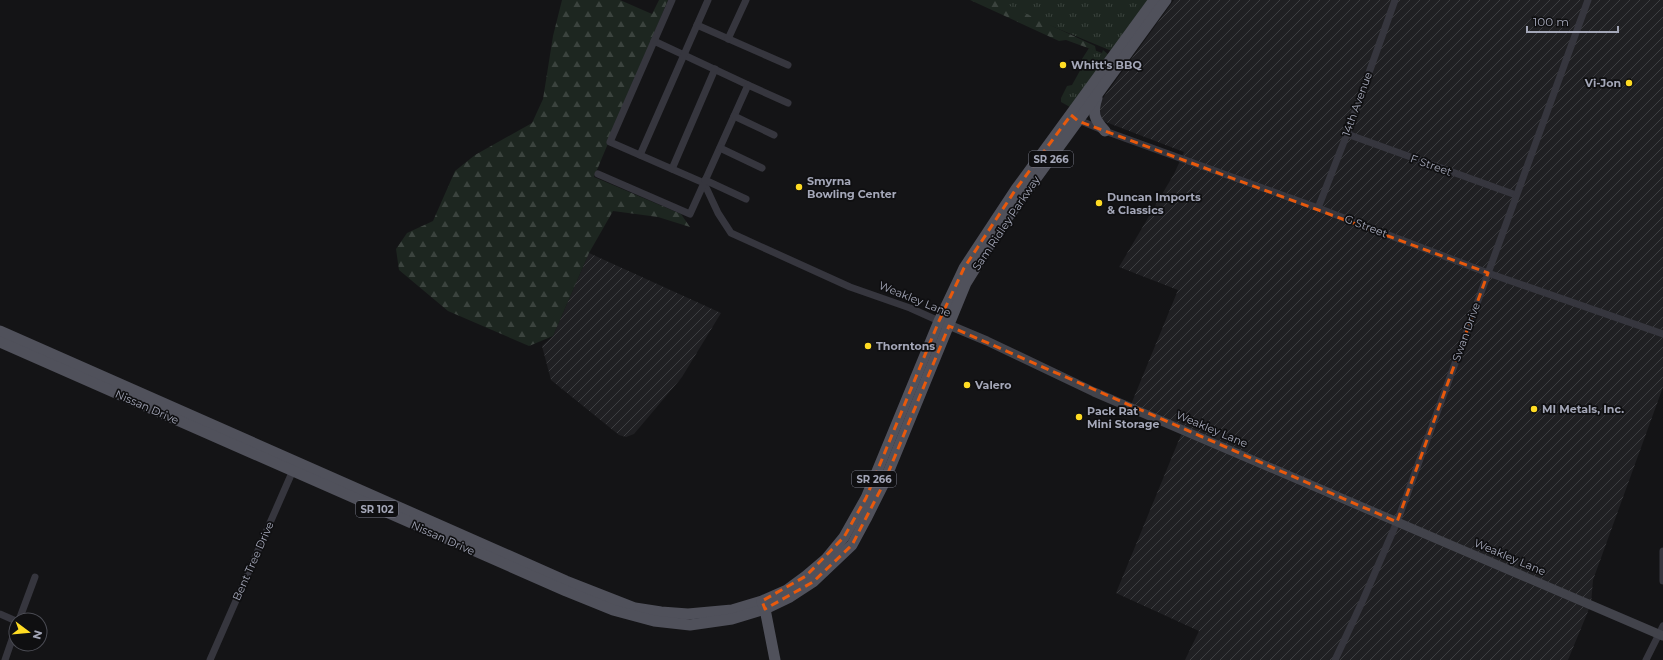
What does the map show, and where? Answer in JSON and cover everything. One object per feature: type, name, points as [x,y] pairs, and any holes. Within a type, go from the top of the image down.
[{"type":"main road","name":"Sam Ridley Parkway","points":[[764,605],[790,597],[813,582],[852,545],[883,484],[944,323],[966,283],[982,255],[1154,0]]},
{"type":"main road","name":"Sam Ridley Parkway","points":[[1075,118],[1099,93],[1166,0]]},
{"type":"main road","points":[[1099,93],[1094,108],[1095,118],[1105,131]]},
{"type":"main road","name":"Weakley Lane","points":[[944,323],[987,341],[1094,392],[1397,522],[1662,632]]},
{"type":"main road","name":"Nissan Drive","points":[[0,331],[566,592],[613,610],[654,622],[690,625],[732,619],[764,605]]},
{"type":"main road","name":"Nissan Drive","points":[[0,342],[295,467]]},
{"type":"main road","points":[[764,605],[775,660]]},
{"type":"street","points":[[672,0],[610,142],[746,199]]},
{"type":"street","points":[[640,155],[708,0]]},
{"type":"street","points":[[728,39],[746,0]]},
{"type":"street","name":"14th Avenue","points":[[1318,208],[1347,134],[1395,0]]},
{"type":"street","name":"Swan Drive","points":[[1335,660],[1397,522],[1588,0]]},
{"type":"street","points":[[697,25],[788,65]]},
{"type":"street","points":[[654,41],[788,103]]},
{"type":"street","points":[[672,169],[715,69]]},
{"type":"street","points":[[598,174],[690,214],[748,85]]},
{"type":"street","points":[[734,116],[774,135]]},
{"type":"street","name":"G Street","points":[[1075,118],[1105,131],[1318,208],[1488,273],[1663,334]]},
{"type":"street","name":"F Street","points":[[1347,134],[1516,195]]},
{"type":"street","points":[[720,148],[762,168]]},
{"type":"street","name":"Weakley Lane","points":[[705,182],[718,213],[731,234],[850,287],[910,308],[944,323]]},
{"type":"street","name":"Bent Tree Drive","points":[[210,660],[295,467]]},
{"type":"street","points":[[1663,551],[1663,581]]},
{"type":"street","points":[[22,612],[36,577]]},
{"type":"street","points":[[1646,660],[1662,632]]},
{"type":"street","points":[[4,660],[8,649]]},
{"type":"highlighted area","points":[[1071,115],[1078,121],[1488,273],[1397,522],[949,326],[883,485],[852,545],[813,582],[765,609],[762,601],[806,576],[844,537],[866,498],[939,321],[964,268],[1016,189]]},
{"type":"shaded area","points":[[1174,0],[1663,0],[1663,387],[1593,580],[1591,604],[1568,660],[1185,660],[1199,631],[1116,593],[1183,430],[1130,407],[1178,290],[1119,267],[1174,174],[1184,152],[1090,116]]},
{"type":"shaded area","points":[[589,253],[721,313],[682,377],[634,434],[626,437],[619,435],[551,380],[542,346],[553,336]]},
{"type":"green space","points":[[562,0],[620,0],[652,14],[659,0],[668,0],[594,177],[681,214],[690,227],[658,217],[613,211],[589,253],[553,336],[529,346],[448,311],[399,270],[396,249],[407,233],[433,221],[455,171],[475,155],[532,123],[543,99],[553,36]]},
{"type":"green space","points":[[970,0],[997,0],[1095,46],[1096,51],[1066,40],[1059,41]]},
{"type":"green space","points":[[989,0],[1150,0],[1114,52]]},
{"type":"green space","points":[[1089,48],[1102,53],[1103,50],[1110,56],[1070,107],[1061,102],[1061,98],[1067,86],[1072,85],[1082,67],[1082,59]]},
{"type":"place","name":"Whitt's BBQ","points":[[1063,65]]},
{"type":"place","name":"Vi-Jon","points":[[1629,83]]},
{"type":"place","name":"Smyrna Bowling Center","points":[[799,187]]},
{"type":"place","name":"Duncan Imports & Classics","points":[[1099,203]]},
{"type":"place","name":"Thorntons","points":[[868,346]]},
{"type":"place","name":"Valero","points":[[967,385]]},
{"type":"place","name":"MI Metals, Inc.","points":[[1534,409]]},
{"type":"place","name":"Pack Rat Mini Storage","points":[[1079,417]]}]
